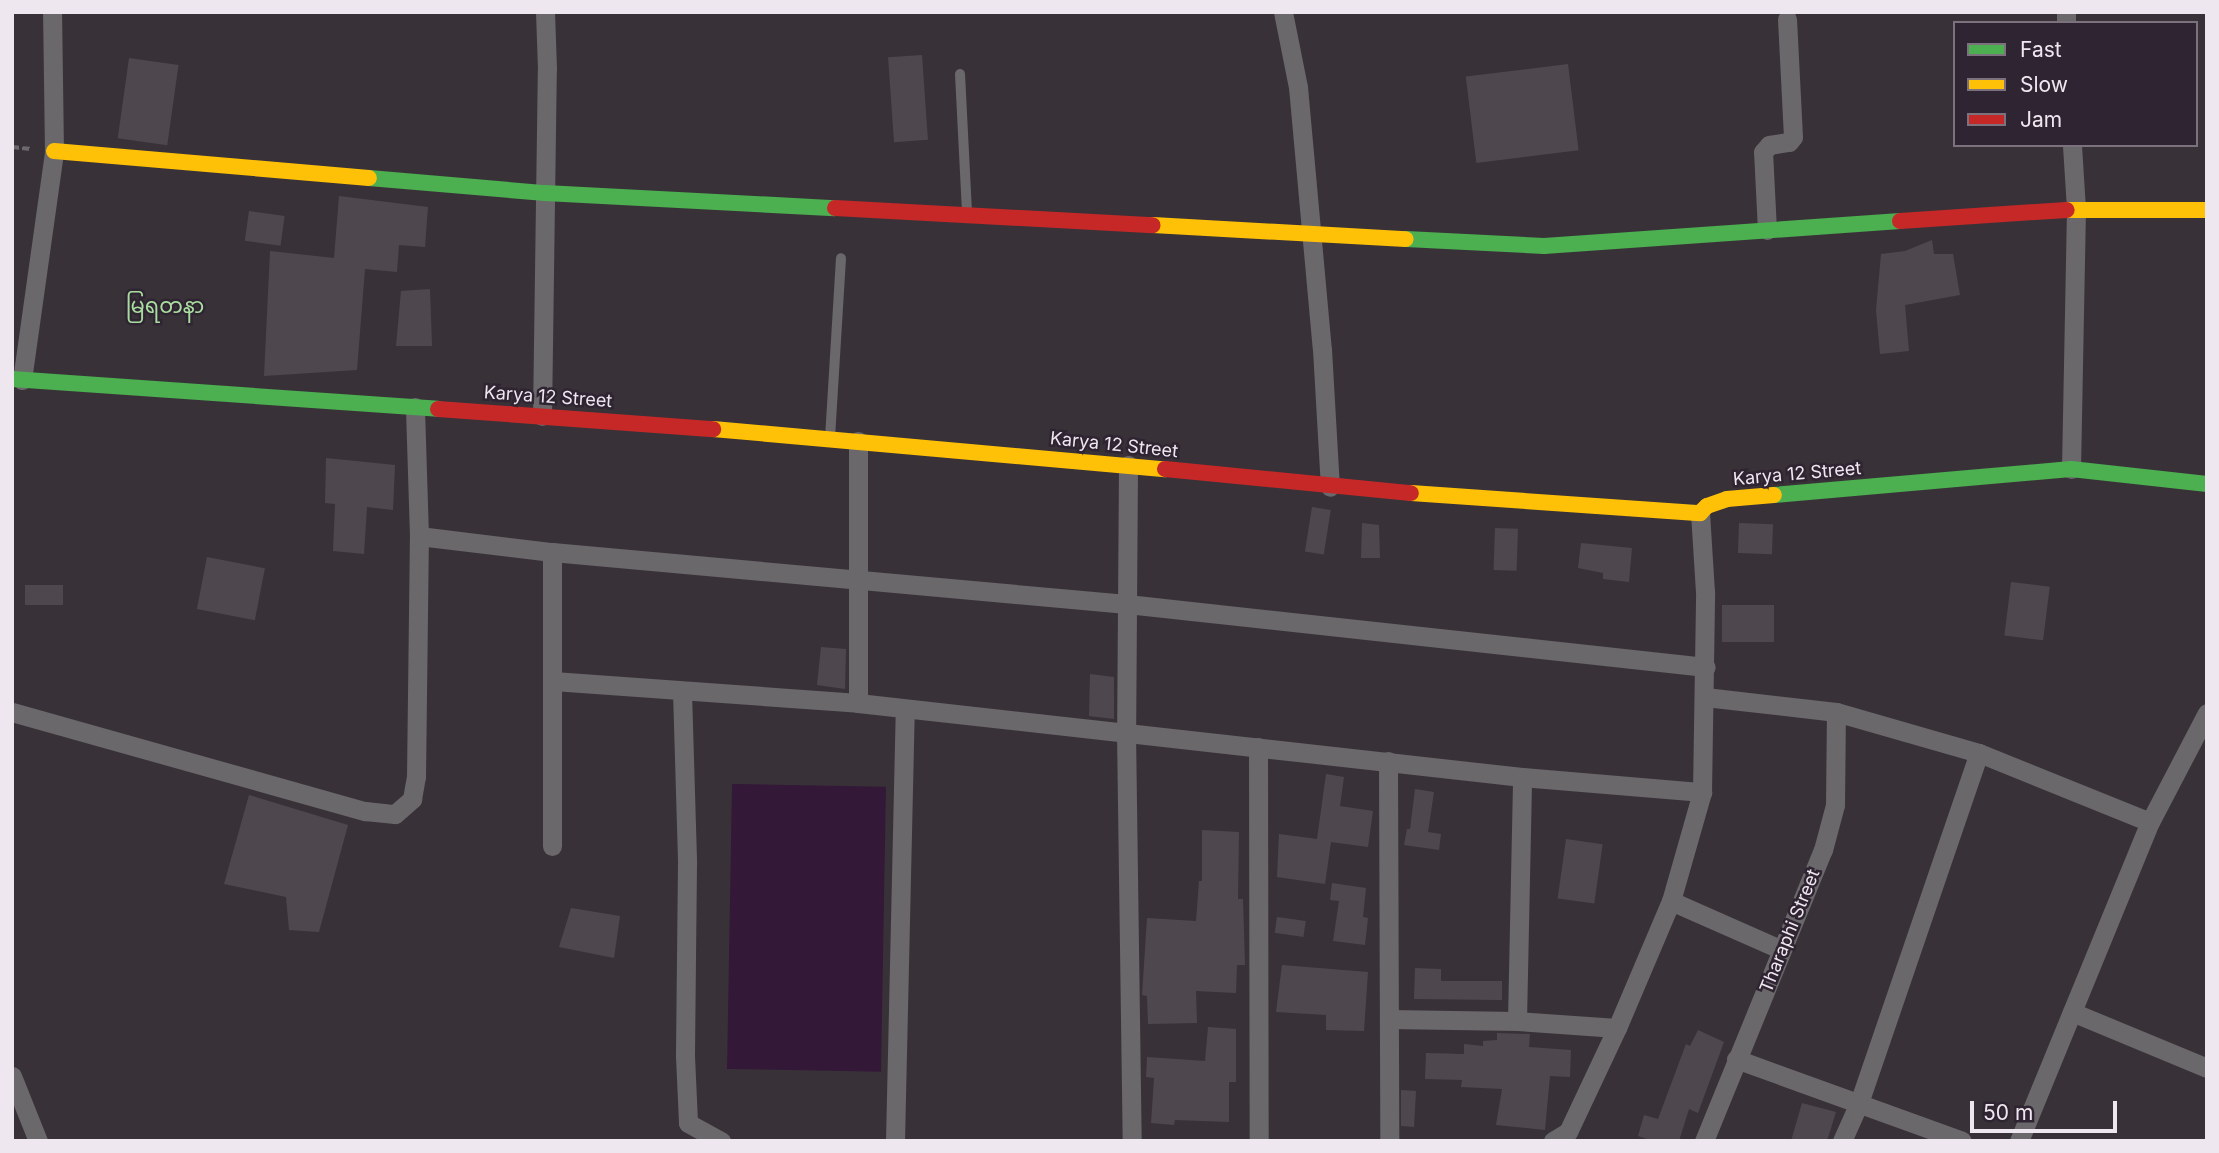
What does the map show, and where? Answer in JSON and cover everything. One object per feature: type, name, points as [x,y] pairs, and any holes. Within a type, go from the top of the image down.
[{"type":"street","points":[[17,380],[54,151],[52,12]]},
{"type":"street","points":[[542,416],[547,69],[544,12]]},
{"type":"street","points":[[1283,12],[1298,88],[1309,233],[1322,349],[1330,487]]},
{"type":"street","points":[[1767,230],[1763,152],[1769,145],[1789,142],[1793,137],[1787,19]]},
{"type":"street","points":[[2071,470],[2076,209],[2072,147]]},
{"type":"street","points":[[54,151],[545,193],[1544,246],[2076,209],[2207,210]]},
{"type":"street","name":"Karya 12 Street","points":[[17,380],[830,438],[1330,487],[1700,513],[1707,506],[1727,499],[2071,470],[2207,484]]},
{"type":"street","points":[[12,712],[365,811],[395,814],[412,799],[416,777],[419,536],[415,407]]},
{"type":"street","points":[[858,441],[858,704]]},
{"type":"street","points":[[1128,466],[1126,732],[1132,1141]]},
{"type":"street","points":[[1553,1141],[1568,1132],[1617,1028],[1671,901],[1702,792],[1706,667],[1700,513]]},
{"type":"street","points":[[419,536],[552,552],[1127,604],[1706,667]]},
{"type":"street","points":[[552,552],[552,846]]},
{"type":"street","points":[[553,681],[858,704],[1522,777],[1702,792]]},
{"type":"street","points":[[682,691],[687,863],[685,1056],[688,1122],[720,1141]]},
{"type":"street","points":[[1705,696],[1836,712],[1979,753],[2150,822]]},
{"type":"street","points":[[895,1141],[905,709]]},
{"type":"street","name":"Tharaphi Street","points":[[1704,1141],[1823,850],[1835,805],[1836,712]]},
{"type":"street","points":[[2019,1141],[2150,822],[2207,713]]},
{"type":"street","points":[[1258,747],[1259,1141]]},
{"type":"street","points":[[1842,1141],[1858,1103],[1979,753]]},
{"type":"street","points":[[1388,761],[1390,1141]]},
{"type":"street","points":[[1517,1021],[1522,777]]},
{"type":"street","points":[[1671,901],[1782,950]]},
{"type":"street","points":[[2072,1012],[2207,1068]]},
{"type":"street","points":[[1389,1019],[1517,1021],[1617,1028]]},
{"type":"street","points":[[1736,1059],[1962,1141]]},
{"type":"street","points":[[12,1076],[38,1141]]},
{"type":"lane","points":[[960,74],[967,215]]},
{"type":"lane","points":[[830,438],[841,258]]},
{"type":"shaded area","points":[[732,784],[886,787],[881,1072],[727,1069]]},
{"type":"building","points":[[922,55],[928,140],[894,142],[888,57]]},
{"type":"building","points":[[129,58],[179,65],[167,145],[118,138]]},
{"type":"building","points":[[1568,64],[1579,150],[1476,163],[1466,77]]},
{"type":"building","points":[[339,196],[428,207],[425,247],[399,245],[397,272],[365,269],[357,370],[264,376],[270,251],[334,258]]},
{"type":"building","points":[[249,211],[285,216],[280,246],[245,241]]},
{"type":"building","points":[[1932,240],[1934,254],[1953,254],[1960,295],[1905,305],[1909,351],[1880,354],[1876,310],[1881,254],[1905,251]]},
{"type":"building","points":[[430,289],[432,346],[396,346],[401,291]]},
{"type":"building","points":[[326,458],[395,465],[393,510],[367,507],[364,554],[333,551],[335,504],[325,503]]},
{"type":"building","points":[[1312,507],[1331,510],[1324,554],[1305,551]]},
{"type":"building","points":[[1362,523],[1379,525],[1380,558],[1361,558]]},
{"type":"building","points":[[1739,523],[1773,524],[1772,554],[1738,553]]},
{"type":"building","points":[[1495,528],[1518,529],[1517,571],[1494,570]]},
{"type":"building","points":[[1581,543],[1632,548],[1629,582],[1603,579],[1603,573],[1578,568]]},
{"type":"building","points":[[207,557],[265,568],[255,620],[197,609]]},
{"type":"building","points":[[2011,582],[2050,587],[2043,640],[2004,636]]},
{"type":"building","points":[[25,585],[63,585],[63,605],[25,605]]},
{"type":"building","points":[[1722,605],[1774,605],[1774,642],[1722,642]]},
{"type":"building","points":[[821,647],[846,649],[845,689],[817,685]]},
{"type":"building","points":[[1090,674],[1114,677],[1114,719],[1089,716]]},
{"type":"building","points":[[1326,774],[1344,777],[1340,806],[1373,811],[1368,847],[1331,842],[1325,884],[1277,877],[1279,834],[1317,839]]},
{"type":"building","points":[[1415,789],[1434,792],[1428,832],[1441,834],[1439,850],[1404,845],[1407,829],[1410,829]]},
{"type":"building","points":[[249,795],[348,825],[319,932],[289,930],[286,897],[224,884]]},
{"type":"building","points":[[1202,830],[1239,832],[1238,899],[1243,899],[1245,965],[1237,965],[1236,993],[1196,991],[1197,1023],[1148,1024],[1147,996],[1142,995],[1147,918],[1196,921],[1199,881],[1202,881]]},
{"type":"building","points":[[1566,839],[1603,844],[1594,904],[1558,898]]},
{"type":"building","points":[[1332,883],[1366,888],[1363,917],[1368,918],[1365,945],[1333,941],[1339,901],[1330,900]]},
{"type":"building","points":[[571,908],[620,916],[614,958],[559,947]]},
{"type":"building","points":[[1277,917],[1306,921],[1303,937],[1275,933]]},
{"type":"building","points":[[1282,965],[1368,972],[1364,1031],[1326,1030],[1326,1015],[1276,1012]]},
{"type":"building","points":[[1415,968],[1441,969],[1441,981],[1502,981],[1502,1000],[1414,999]]},
{"type":"building","points":[[1208,1027],[1236,1029],[1236,1082],[1229,1082],[1229,1122],[1175,1120],[1174,1125],[1151,1123],[1154,1078],[1146,1077],[1147,1057],[1205,1061]]},
{"type":"building","points":[[1698,1030],[1724,1042],[1698,1113],[1689,1109],[1679,1141],[1653,1141],[1638,1136],[1644,1115],[1658,1119],[1686,1044],[1690,1046]]},
{"type":"building","points":[[1497,1033],[1530,1034],[1529,1047],[1571,1050],[1570,1077],[1550,1076],[1545,1130],[1496,1125],[1502,1089],[1461,1087],[1462,1080],[1425,1079],[1426,1053],[1464,1054],[1464,1044],[1483,1046],[1483,1041],[1497,1040]]},
{"type":"building","points":[[1401,1090],[1416,1091],[1414,1127],[1401,1126]]},
{"type":"building","points":[[1802,1103],[1836,1112],[1827,1141],[1791,1141]]},
{"type":"traffic: fast","points":[[369,178],[545,193],[835,208]]},
{"type":"traffic: fast","points":[[1406,239],[1544,246],[1900,221]]},
{"type":"traffic: fast","points":[[12,379],[438,409]]},
{"type":"traffic: fast","points":[[1774,495],[2071,469],[2207,484]]},
{"type":"traffic: slow","points":[[54,151],[369,178]]},
{"type":"traffic: slow","points":[[2067,210],[2207,210]]},
{"type":"traffic: slow","points":[[1153,225],[1406,239]]},
{"type":"traffic: slow","points":[[713,429],[1165,469]]},
{"type":"traffic: slow","points":[[1411,493],[1700,513],[1707,506],[1727,499],[1774,495]]},
{"type":"traffic: jam","points":[[835,208],[1153,225]]},
{"type":"traffic: jam","points":[[1900,221],[2067,210]]},
{"type":"traffic: jam","points":[[438,409],[713,429]]},
{"type":"traffic: jam","points":[[1165,469],[1411,493]]},
{"type":"district","name":"မြရတနာ","points":[[165,306]]}]
